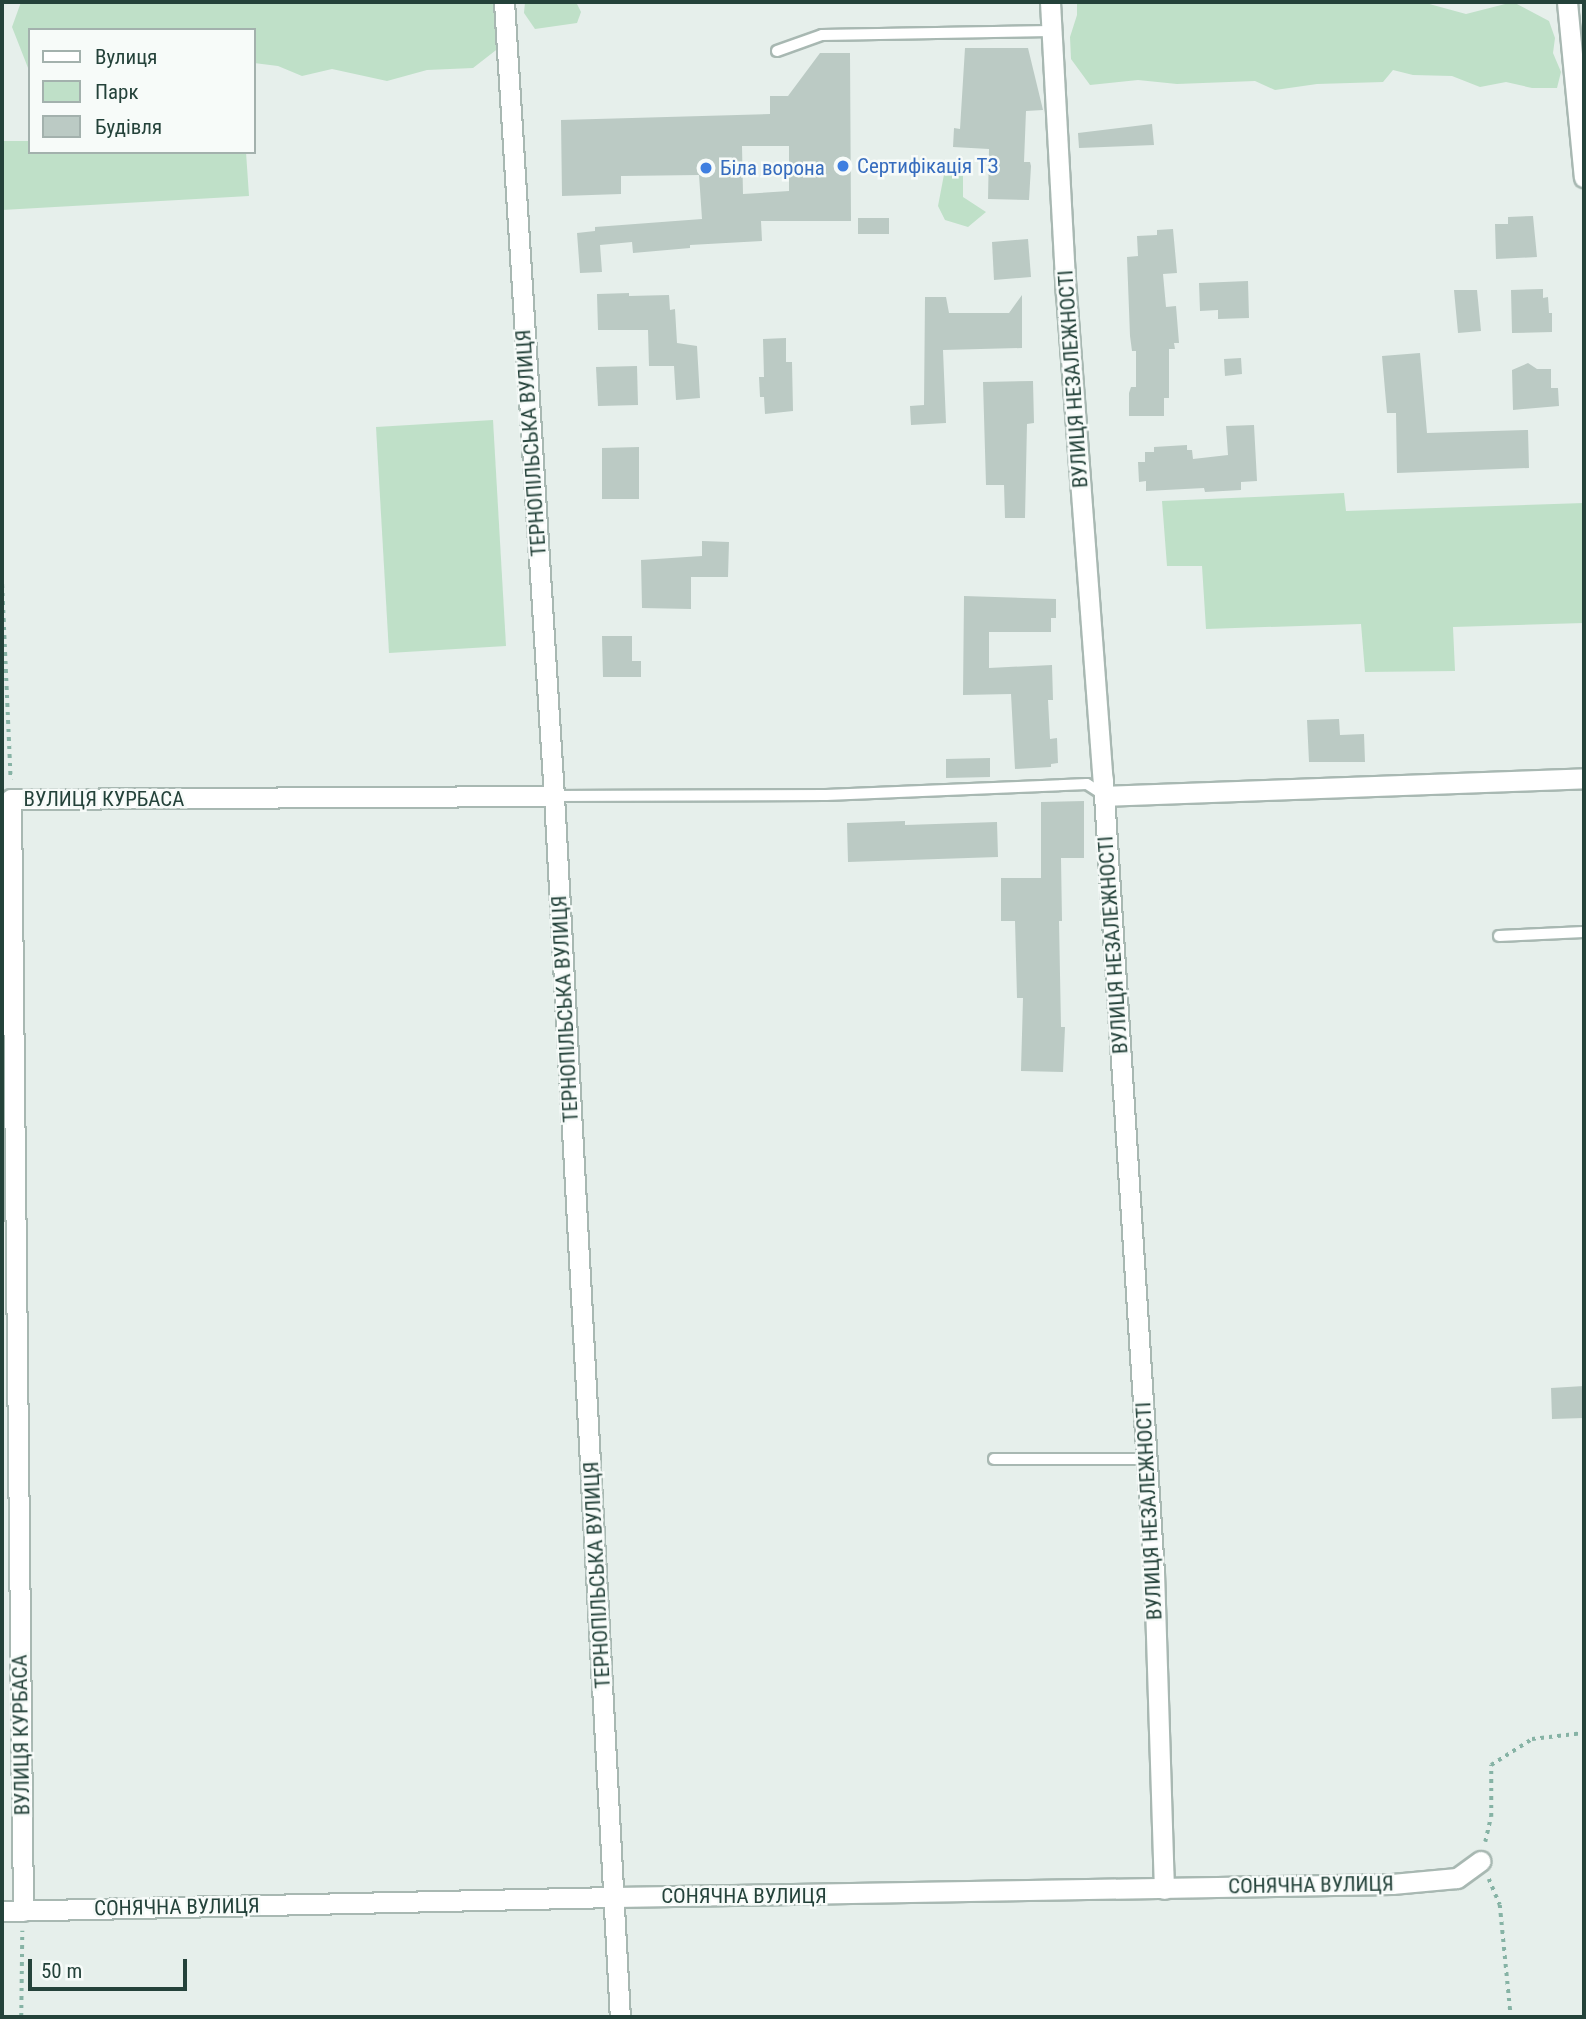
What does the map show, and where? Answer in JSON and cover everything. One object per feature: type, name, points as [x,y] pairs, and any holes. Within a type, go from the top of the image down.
[{"type":"street","name":"ТЕРНОПІЛЬСЬКА ВУЛИЦЯ","points":[[504,2],[554,796],[620,2017]]},
{"type":"street","name":"ВУЛИЦЯ НЕЗАЛЕЖНОСТІ","points":[[1050,2],[1079,476],[1104,796],[1154,1572],[1164,1889]]},
{"type":"street","points":[[1567,2],[1584,177]]},
{"type":"street","points":[[1104,796],[1584,778]]},
{"type":"street","name":"ВУЛИЦЯ КУРБАСА","points":[[23,1911],[11,799],[554,796]]},
{"type":"street","name":"СОНЯЧНА ВУЛИЦЯ","points":[[2,1911],[1392,1884],[1457,1878],[1480,1861]]},
{"type":"lane","points":[[777,51],[822,35],[1051,31]]},
{"type":"lane","points":[[554,796],[826,795],[1087,784],[1104,796]]},
{"type":"lane","points":[[1499,936],[1584,932]]},
{"type":"lane","points":[[993,1459],[1147,1459]]},
{"type":"path","points":[[2,576],[11,799]]},
{"type":"path","points":[[1511,2017],[1500,1905],[1480,1861],[1491,1817],[1491,1765],[1531,1739],[1584,1733]]},
{"type":"path","points":[[21,2017],[23,1911]]},
{"type":"green space","points":[[21,2],[497,2],[500,47],[473,68],[427,70],[387,81],[332,69],[302,76],[278,66],[256,63],[256,28],[28,28],[28,68],[12,27]]},
{"type":"green space","points":[[525,2],[576,2],[581,12],[577,23],[535,29],[524,13]]},
{"type":"green space","points":[[1077,2],[1422,2],[1466,14],[1513,2],[1549,21],[1555,38],[1553,53],[1561,72],[1557,88],[1532,88],[1506,82],[1480,87],[1452,76],[1413,75],[1393,70],[1383,82],[1317,84],[1275,90],[1255,81],[1177,84],[1138,80],[1090,85],[1071,59],[1070,37],[1077,15]]},
{"type":"green space","points":[[2,141],[28,141],[28,154],[246,154],[249,196],[2,210]]},
{"type":"green space","points":[[963,163],[963,197],[986,212],[968,227],[945,220],[938,206],[946,164]]},
{"type":"green space","points":[[493,420],[506,646],[389,653],[376,427]]},
{"type":"green space","points":[[1344,493],[1346,511],[1584,503],[1584,623],[1453,627],[1455,671],[1365,672],[1361,624],[1206,629],[1202,566],[1167,566],[1162,501]]},
{"type":"building","points":[[965,48],[1028,48],[1043,110],[1026,111],[1024,162],[1030,162],[1031,166],[1029,200],[988,199],[989,149],[953,147],[954,128],[960,129]]},
{"type":"building","points":[[820,53],[850,53],[851,221],[761,221],[762,241],[690,245],[690,248],[633,253],[632,242],[600,245],[602,272],[580,273],[577,233],[595,231],[595,227],[702,219],[699,175],[621,176],[621,194],[562,196],[561,120],[770,114],[770,96],[788,96]],"holes":[[[742,146],[789,146],[789,191],[743,194]]]},
{"type":"building","points":[[1152,124],[1154,145],[1079,148],[1078,133]]},
{"type":"building","points":[[1533,216],[1537,257],[1496,259],[1495,224],[1508,224],[1508,217]]},
{"type":"building","points":[[858,218],[889,218],[889,234],[858,234]]},
{"type":"building","points":[[1173,229],[1177,273],[1163,274],[1166,307],[1176,306],[1179,343],[1174,343],[1175,349],[1169,349],[1169,398],[1164,398],[1164,416],[1129,416],[1129,393],[1131,387],[1136,387],[1136,351],[1132,351],[1130,336],[1127,257],[1138,256],[1137,236],[1157,235],[1157,230]]},
{"type":"building","points":[[1028,239],[1031,277],[994,280],[992,242]]},
{"type":"building","points":[[1248,281],[1249,318],[1218,319],[1218,310],[1200,311],[1199,283]]},
{"type":"building","points":[[1543,289],[1543,298],[1548,297],[1549,313],[1552,313],[1552,332],[1512,333],[1511,290]]},
{"type":"building","points":[[1454,290],[1477,290],[1481,331],[1458,333]]},
{"type":"building","points":[[629,293],[629,296],[669,295],[670,310],[675,309],[677,343],[697,346],[700,398],[676,400],[674,366],[649,366],[648,330],[598,330],[597,294]]},
{"type":"building","points":[[1022,295],[1022,348],[943,350],[946,423],[911,425],[910,406],[924,405],[925,297],[946,297],[949,313],[1009,313]]},
{"type":"building","points":[[786,338],[786,362],[792,362],[793,411],[765,414],[764,397],[760,397],[759,377],[764,377],[763,339]]},
{"type":"building","points":[[1420,353],[1427,433],[1528,430],[1529,468],[1397,473],[1396,413],[1387,413],[1382,356]]},
{"type":"building","points":[[1241,358],[1242,374],[1225,376],[1224,359]]},
{"type":"building","points":[[1528,363],[1537,369],[1551,369],[1551,388],[1558,388],[1559,406],[1513,410],[1512,370]]},
{"type":"building","points":[[637,366],[638,405],[598,406],[596,367]]},
{"type":"building","points":[[1033,381],[1034,423],[1027,424],[1025,518],[1005,518],[1004,485],[986,485],[983,382]]},
{"type":"building","points":[[1254,425],[1257,481],[1241,482],[1241,490],[1205,492],[1204,488],[1146,491],[1146,481],[1139,482],[1138,462],[1145,462],[1145,452],[1154,452],[1154,447],[1187,445],[1187,450],[1192,450],[1193,459],[1228,455],[1226,426]]},
{"type":"building","points":[[639,447],[639,499],[602,499],[602,448]]},
{"type":"building","points":[[702,541],[729,542],[728,577],[691,577],[691,609],[642,608],[641,560],[702,556]]},
{"type":"building","points":[[964,596],[1056,599],[1056,618],[1051,618],[1051,632],[989,632],[989,668],[1052,665],[1053,700],[1048,700],[1050,739],[1057,738],[1058,763],[1051,764],[1051,767],[1015,769],[1011,694],[963,695]]},
{"type":"building","points":[[602,636],[632,636],[632,661],[641,661],[641,677],[603,677]]},
{"type":"building","points":[[1339,719],[1340,735],[1364,734],[1365,762],[1309,762],[1307,720]]},
{"type":"building","points":[[990,758],[990,777],[946,778],[946,759]]},
{"type":"building","points":[[1084,801],[1084,858],[1061,858],[1062,921],[1059,921],[1061,1027],[1065,1027],[1063,1072],[1021,1071],[1023,998],[1017,998],[1015,921],[1001,921],[1001,878],[1041,878],[1041,802]]},
{"type":"building","points":[[905,821],[905,825],[997,822],[998,857],[848,862],[847,823]]},
{"type":"building","points":[[1584,1386],[1584,1418],[1552,1419],[1551,1388]]},
{"type":"place","name":"Сертифікація ТЗ","points":[[843,166]]},
{"type":"place","name":"Біла ворона","points":[[706,168]]}]
